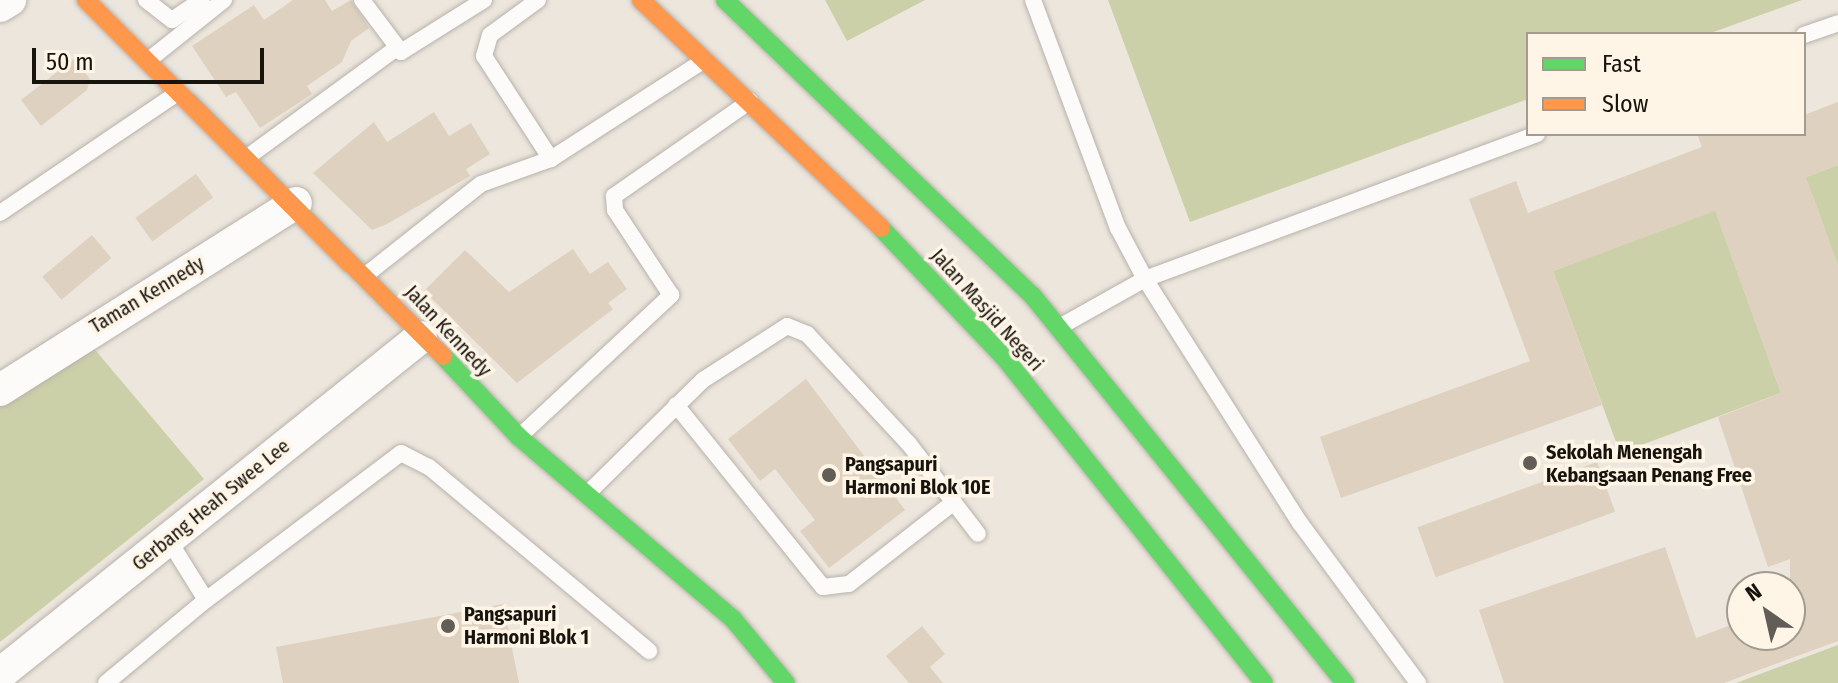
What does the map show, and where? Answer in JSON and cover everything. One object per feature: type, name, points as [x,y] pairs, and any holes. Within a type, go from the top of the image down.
[{"type":"main road","name":"Jalan Kennedy","points":[[86,0],[296,203],[519,437],[733,619],[786,683]]},
{"type":"main road","name":"Jalan Masjid Negeri","points":[[641,0],[754,98],[1003,356],[1264,683]]},
{"type":"main road","name":"Jalan Masjid Negeri","points":[[725,0],[846,110],[1060,327],[1345,683]]},
{"type":"street","points":[[0,6],[10,0]]},
{"type":"street","name":"Taman Kennedy","points":[[0,390],[296,203]]},
{"type":"street","name":"Gerbang Heah Swee Lee","points":[[0,674],[421,337]]},
{"type":"lane","points":[[146,0],[172,20],[202,0]]},
{"type":"lane","points":[[148,61],[224,0]]},
{"type":"lane","points":[[362,0],[395,49]]},
{"type":"lane","points":[[247,157],[395,49],[412,51],[484,0]]},
{"type":"lane","points":[[538,0],[490,35],[484,56],[551,159]]},
{"type":"lane","points":[[1033,0],[1118,228],[1145,279],[1300,523],[1418,683]]},
{"type":"lane","points":[[1806,34],[1838,23]]},
{"type":"lane","points":[[366,275],[481,184],[551,159],[708,58]]},
{"type":"lane","points":[[0,213],[180,91]]},
{"type":"lane","points":[[519,437],[671,295],[615,210],[614,196],[754,98]]},
{"type":"lane","points":[[1060,327],[1145,279],[1532,136]]},
{"type":"lane","points":[[585,496],[676,405],[776,330],[798,328],[954,502],[978,534]]},
{"type":"lane","points":[[676,405],[823,587],[849,584],[954,502]]},
{"type":"lane","points":[[106,683],[206,600],[401,453],[422,461],[649,651]]},
{"type":"lane","points":[[168,539],[206,600]]},
{"type":"green space","points":[[825,0],[925,0],[847,41]]},
{"type":"green space","points":[[1108,0],[1802,0],[1714,32],[1526,32],[1526,100],[1190,222]]},
{"type":"green space","points":[[1838,165],[1838,266],[1812,194],[1773,208],[1767,192]]},
{"type":"green space","points":[[1746,199],[1721,227],[1781,393],[1620,453],[1553,271]]},
{"type":"green space","points":[[91,345],[204,479],[0,642],[0,405]]},
{"type":"green space","points":[[1838,645],[1838,683],[1736,683]]},
{"type":"building","points":[[293,0],[325,0],[332,11],[351,0],[369,28],[351,41],[342,62],[307,86],[312,94],[260,128],[236,92],[226,97],[192,46],[254,5],[264,20]]},
{"type":"building","points":[[74,59],[90,79],[87,90],[41,126],[21,100]]},
{"type":"building","points":[[1838,102],[1838,165],[1806,177],[1838,266],[1838,641],[1724,683],[1504,683],[1479,610],[1665,547],[1696,638],[1726,627],[1726,651],[1806,651],[1806,571],[1790,571],[1790,559],[1768,567],[1718,417],[1781,393],[1715,211],[1553,271],[1602,405],[1341,498],[1320,437],[1530,361],[1469,199],[1516,181],[1528,213],[1702,147],[1698,136],[1806,136],[1806,114]]},
{"type":"building","points":[[434,112],[449,136],[471,123],[490,154],[466,169],[470,176],[387,224],[372,230],[313,173],[374,122],[387,142]]},
{"type":"building","points":[[196,174],[213,197],[152,242],[135,218]]},
{"type":"building","points":[[92,235],[111,258],[61,300],[42,277]]},
{"type":"building","points":[[573,249],[590,274],[608,262],[627,289],[608,303],[613,309],[517,383],[424,291],[465,250],[509,292]]},
{"type":"building","name":"Pangsapuri Harmoni Blok 10E","points":[[806,379],[905,510],[829,568],[800,531],[815,520],[775,469],[760,481],[728,439]]},
{"type":"building","points":[[1597,462],[1615,512],[1436,577],[1418,527]]},
{"type":"building","name":"Pangsapuri Harmoni Blok 1","points":[[503,604],[519,683],[283,683],[276,647]]},
{"type":"building","points":[[922,626],[945,654],[930,667],[943,683],[909,683],[886,656]]},
{"type":"traffic: fast","points":[[725,0],[1032,295],[1345,683]]},
{"type":"traffic: fast","points":[[881,228],[1003,356],[1264,683]]},
{"type":"traffic: fast","points":[[443,356],[519,437],[733,619],[786,683]]},
{"type":"traffic: slow","points":[[86,0],[443,356]]},
{"type":"traffic: slow","points":[[641,0],[881,228]]},
{"type":"place","name":"Sekolah Menengah Kebangsaan Penang Free","points":[[1530,463]]},
{"type":"place","name":"Pangsapuri Harmoni Blok 10E","points":[[829,475]]},
{"type":"place","name":"Pangsapuri Harmoni Blok 1","points":[[448,626]]}]
